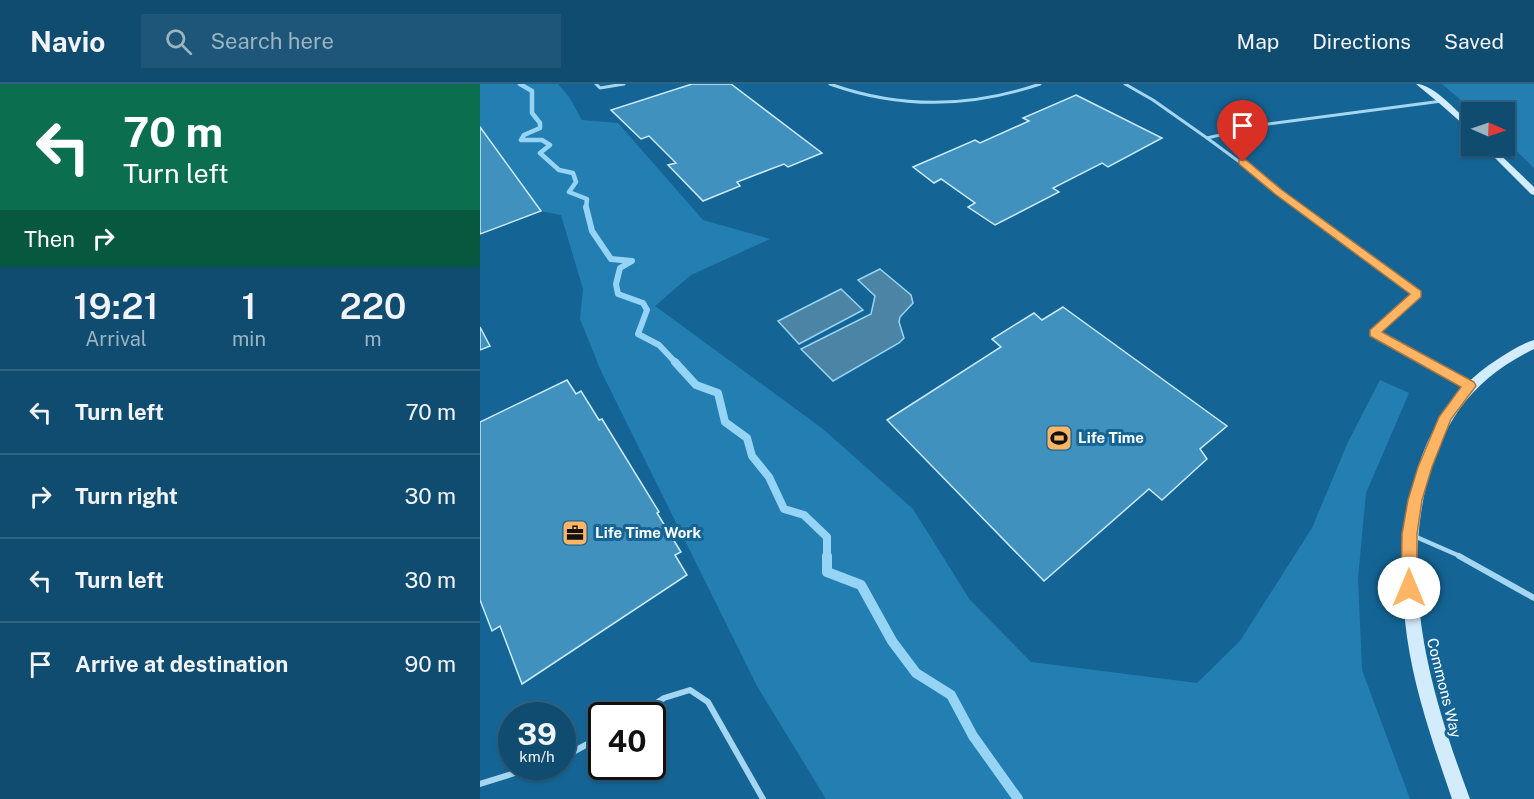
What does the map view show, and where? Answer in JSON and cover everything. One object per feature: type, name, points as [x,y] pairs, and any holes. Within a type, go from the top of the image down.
[{"type":"street","points":[[1419,84],[1442,101],[1461,119]]},
{"type":"street","points":[[1497,156],[1534,192]]},
{"type":"street","name":"Commons Way","points":[[1461,799],[1441,747],[1417,659],[1409,588],[1409,534],[1415,500],[1430,450],[1446,417],[1469,386],[1487,370],[1534,344]]},
{"type":"lane","points":[[596,84],[600,88],[610,88],[624,84]]},
{"type":"lane","points":[[830,84],[872,97],[923,102],[983,99],[1040,84]]},
{"type":"lane","points":[[1125,84],[1153,100],[1207,138],[1417,294],[1374,333],[1469,386]]},
{"type":"lane","points":[[1207,138],[1268,124],[1442,101]]},
{"type":"lane","points":[[1409,534],[1451,551],[1534,598]]},
{"type":"lane","points":[[658,702],[690,690],[708,702],[763,799]]},
{"type":"lane","points":[[480,784],[498,778]]},
{"type":"shaded area","points":[[480,84],[558,84],[569,97],[582,120],[618,123],[703,220],[770,239],[691,275],[655,306],[823,429],[913,509],[970,600],[1031,662],[1197,683],[1240,641],[1312,528],[1348,442],[1380,380],[1409,393],[1366,493],[1358,578],[1362,670],[1410,799],[826,799],[757,686],[601,371],[580,319],[583,289],[561,215],[541,211],[480,127]]},
{"type":"shaded area","points":[[1442,84],[1534,84],[1534,168],[1515,150],[1515,102],[1463,102]]},
{"type":"shaded area","points":[[880,269],[911,295],[913,303],[900,317],[899,322],[904,338],[833,381],[801,349],[871,314],[875,296],[858,280]]},
{"type":"shaded area","points":[[841,289],[863,310],[799,344],[778,321]]},
{"type":"building","points":[[692,84],[731,84],[822,153],[788,167],[784,164],[737,182],[740,186],[703,201],[668,165],[676,163],[649,136],[641,139],[611,110]]},
{"type":"building","points":[[1076,95],[1162,138],[1108,167],[1102,163],[1053,188],[1059,192],[995,225],[968,207],[975,203],[941,179],[934,183],[913,167],[975,140],[980,143],[1029,121],[1023,118]]},
{"type":"building","points":[[480,127],[541,211],[480,234]]},
{"type":"building","name":"Life Time","points":[[1063,307],[1227,426],[1200,449],[1207,459],[1162,500],[1149,489],[1044,581],[887,420],[1001,347],[992,339],[1034,313],[1042,320]]},
{"type":"building","points":[[480,327],[490,346],[480,350]]},
{"type":"building","name":"Life Time Work","points":[[567,380],[576,394],[581,391],[599,420],[602,419],[681,552],[675,555],[687,575],[522,684],[500,626],[492,631],[480,600],[480,422]]},
{"type":"waterway","points":[[520,84],[532,91],[532,113],[540,123],[540,128],[524,135],[521,140],[542,140],[550,145],[540,153],[559,170],[573,173],[576,182],[569,192],[587,199],[586,207]]},
{"type":"waterway","points":[[586,207],[592,231],[611,259],[632,261],[620,268],[616,284],[618,294],[643,303],[647,310],[638,334],[659,345],[676,363]]},
{"type":"waterway","points":[[675,362],[696,385],[718,393],[725,422],[747,438],[752,456],[769,477],[784,509],[804,515],[827,537],[827,572],[861,585],[892,641],[916,673],[951,695],[973,736],[1018,799]]},
{"type":"place","name":"Life Time","points":[[1059,438]]},
{"type":"place","name":"Life Time Work","points":[[575,533]]},
{"type":"route","points":[[1243,162],[1278,192],[1417,294],[1374,333],[1469,386],[1446,417],[1430,450],[1415,500],[1409,534],[1409,588]]}]
